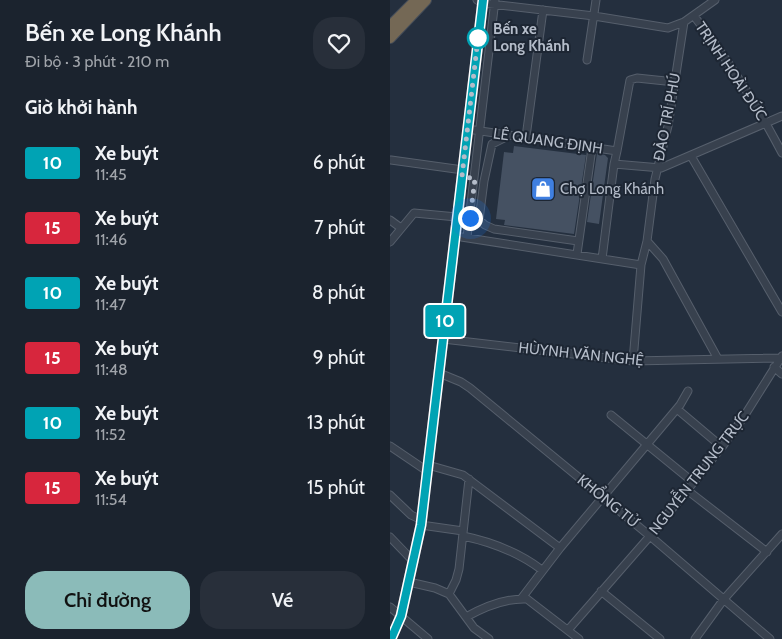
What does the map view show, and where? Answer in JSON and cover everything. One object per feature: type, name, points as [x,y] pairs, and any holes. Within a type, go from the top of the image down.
[{"type":"highway","points":[[390,26],[416,0]]},
{"type":"highway","points":[[390,38],[426,0]]},
{"type":"main road","points":[[392,639],[401,616],[421,522],[481,1]]},
{"type":"street","points":[[587,60],[596,0]]},
{"type":"street","points":[[481,1],[594,16],[662,28],[673,27],[684,22],[715,0]]},
{"type":"street","points":[[467,238],[495,2]]},
{"type":"street","points":[[526,137],[543,10]]},
{"type":"street","name":"TRỊNH HOÀI ĐỨC","points":[[694,16],[724,56],[782,153]]},
{"type":"street","name":"ĐÀO TRÍ PHÚ","points":[[633,361],[641,265],[647,240],[658,168],[666,138],[684,22]]},
{"type":"street","points":[[617,151],[630,80],[637,78],[674,82]]},
{"type":"street","name":"LÊ QUANG ĐỊNH","points":[[467,129],[617,151],[614,164],[658,168],[691,156],[782,116]]},
{"type":"street","points":[[508,134],[492,144],[484,180],[479,220],[485,225],[501,230],[578,241]]},
{"type":"street","points":[[576,254],[592,148]]},
{"type":"street","points":[[691,156],[782,312]]},
{"type":"street","points":[[390,160],[462,173],[475,179],[484,180]]},
{"type":"street","points":[[602,259],[614,164]]},
{"type":"street","points":[[390,242],[414,213],[457,217]]},
{"type":"street","points":[[390,220],[401,228]]},
{"type":"street","points":[[500,242],[501,230]]},
{"type":"street","points":[[455,236],[641,265]]},
{"type":"street","points":[[647,240],[663,259],[718,359]]},
{"type":"street","name":"HÙYNH VĂN NGHỆ","points":[[443,340],[633,361],[781,357]]},
{"type":"street","name":"NGUYỄN TRUNG TRỰC","points":[[568,630],[650,536],[722,447],[743,418],[781,357]]},
{"type":"street","points":[[774,367],[782,374]]},
{"type":"street","name":"KHỔNG TỬ","points":[[439,373],[462,382],[470,388],[650,536],[770,639]]},
{"type":"street","points":[[521,599],[602,496],[677,409],[688,391]]},
{"type":"street","points":[[677,409],[722,447]]},
{"type":"street","points":[[611,414],[694,482]]},
{"type":"street","points":[[390,446],[428,468],[456,472],[469,479],[560,548]]},
{"type":"street","points":[[449,594],[457,576],[469,479]]},
{"type":"street","points":[[687,490],[766,552]]},
{"type":"street","points":[[390,495],[421,522],[463,533],[507,549],[526,558],[542,570]]},
{"type":"street","points":[[695,639],[724,599],[782,534]]},
{"type":"street","points":[[390,537],[414,562]]},
{"type":"street","points":[[409,582],[436,588],[449,594],[474,628],[489,639]]},
{"type":"street","points":[[601,591],[660,639]]},
{"type":"street","points":[[466,617],[487,606],[521,599],[532,601],[579,639]]},
{"type":"street","points":[[390,607],[428,639]]},
{"type":"building","points":[[514,146],[586,155],[574,234],[504,225],[505,220],[496,219],[504,152],[513,153]]},
{"type":"building","points":[[597,153],[608,158],[599,224],[587,222]]},
{"type":"bus line","name":"10","points":[[391,639],[401,616],[421,525],[483,0]]},
{"type":"place","name":"Bến xe Long Khánh","points":[[478,38]]},
{"type":"place","name":"Chợ Long Khánh","points":[[543,189]]},
{"type":"route","points":[[470,218],[475,179],[462,176],[478,38]]}]
